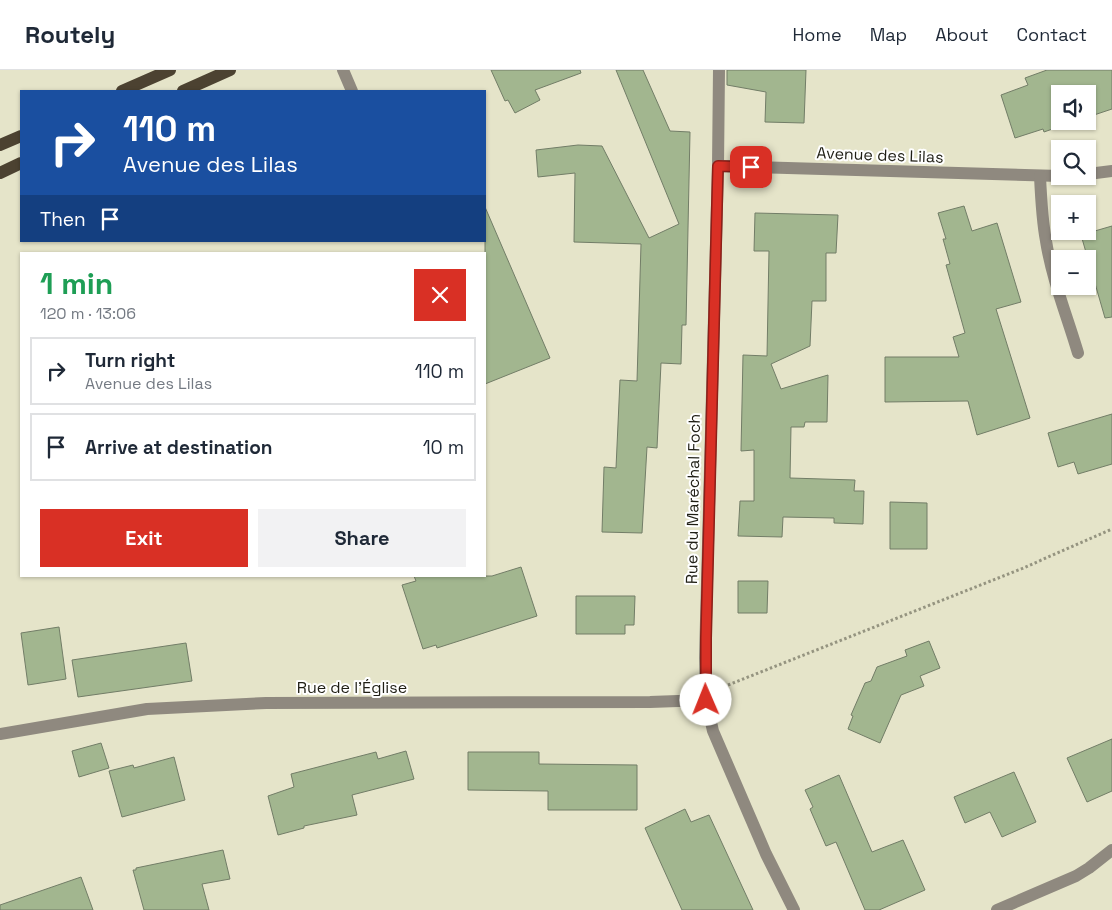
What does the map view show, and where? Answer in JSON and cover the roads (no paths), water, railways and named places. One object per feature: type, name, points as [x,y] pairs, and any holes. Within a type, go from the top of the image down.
[{"type":"main road","points":[[124,90],[170,70]]},
{"type":"main road","points":[[185,90],[230,70]]},
{"type":"main road","points":[[0,146],[20,136]]},
{"type":"main road","points":[[0,173],[20,164]]},
{"type":"street","points":[[343,70],[352,90]]},
{"type":"street","name":"Rue du Maréchal Foch","points":[[718,70],[718,166],[706,700],[710,721],[718,743],[766,854],[794,910]]},
{"type":"street","name":"Avenue des Lilas","points":[[718,166],[1051,176]]},
{"type":"street","points":[[1096,173],[1112,171]]},
{"type":"street","points":[[1040,176],[1041,203],[1050,262],[1078,353]]},
{"type":"street","name":"Rue de l'Église","points":[[0,734],[147,709],[216,704],[706,700]]},
{"type":"street","points":[[997,910],[1076,876],[1112,850]]}]
